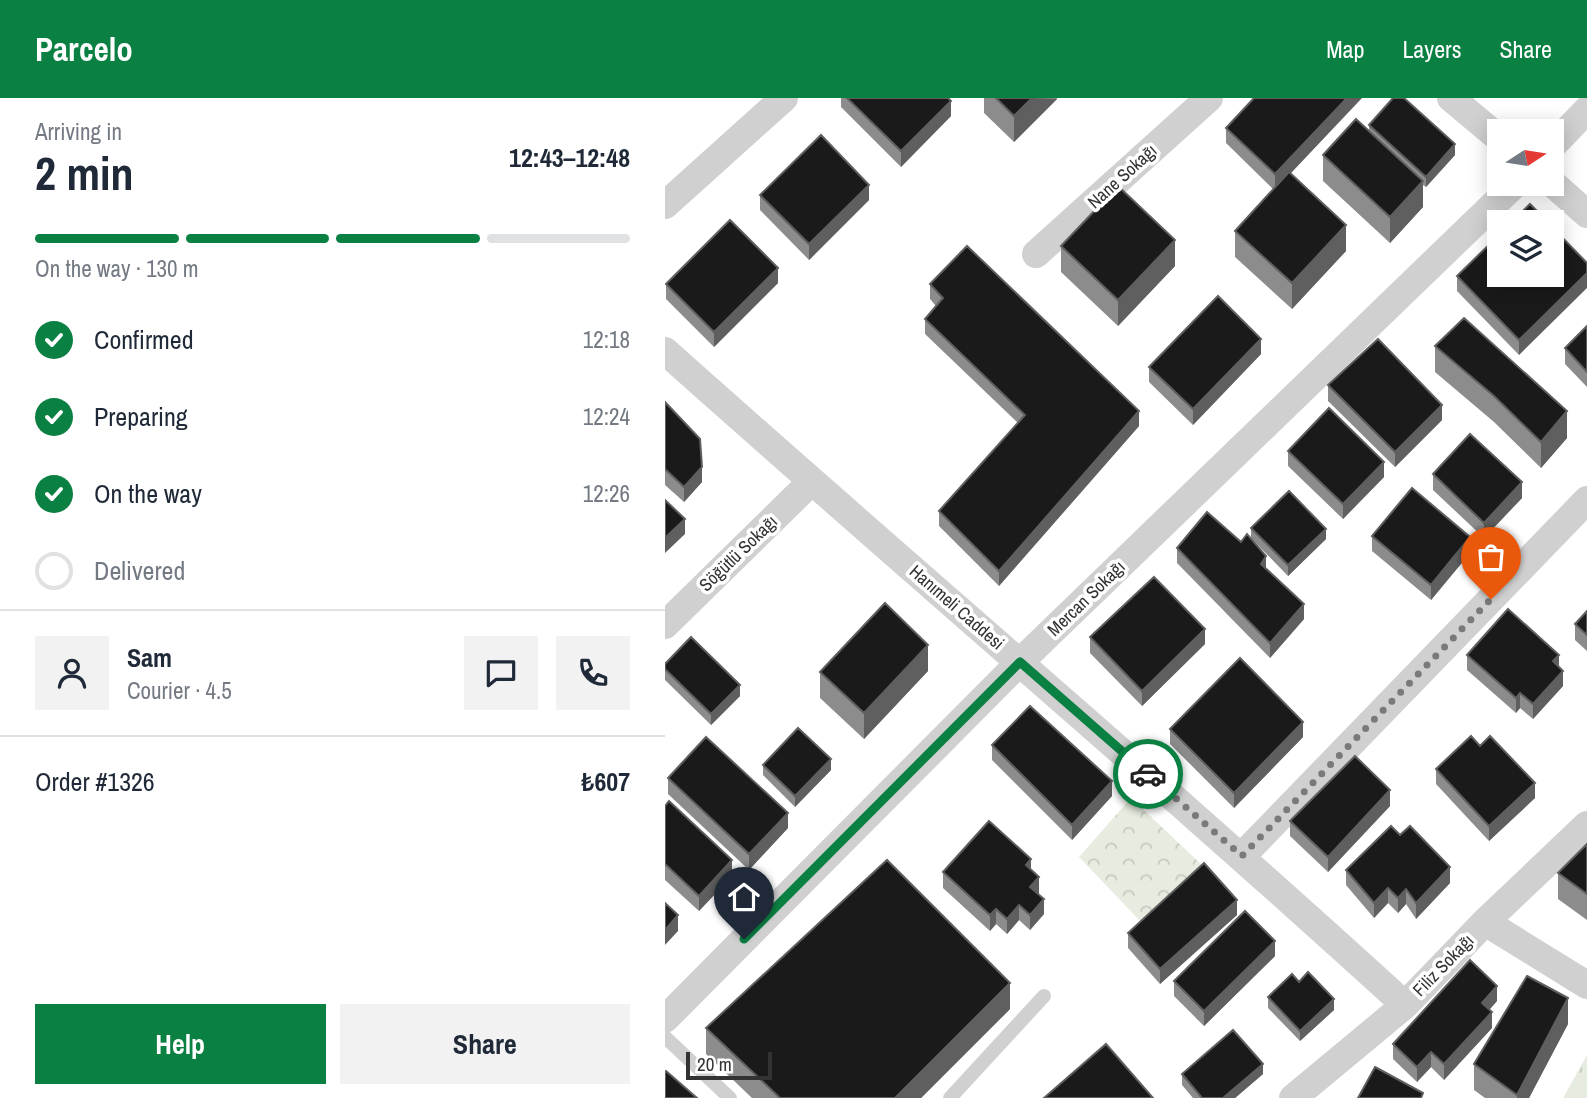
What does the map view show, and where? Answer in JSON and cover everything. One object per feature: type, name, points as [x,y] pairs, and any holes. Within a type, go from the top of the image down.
[{"type":"street","points":[[665,205],[784,98]]},
{"type":"street","name":"Nane Sokağı","points":[[1036,254],[1209,98]]},
{"type":"street","points":[[1451,98],[1487,128]]},
{"type":"street","points":[[1565,133],[1587,110]]},
{"type":"street","points":[[1565,195],[1587,214]]},
{"type":"street","name":"Mercan Sokağı","points":[[665,1019],[1020,662],[1503,196]]},
{"type":"street","name":"Hanımeli Caddesi","points":[[665,351],[811,482],[1242,856],[1405,1005]]},
{"type":"street","name":"Söğütlü Sokağı","points":[[665,625],[811,482]]},
{"type":"street","points":[[1242,856],[1587,500]]},
{"type":"street","name":"Filiz Sokağı","points":[[1293,1098],[1405,1005],[1485,922],[1587,825]]},
{"type":"street","points":[[1485,922],[1587,985]]},
{"type":"lane","points":[[950,1098],[1044,996]]},
{"type":"lane","points":[[665,1037],[730,1098]]},
{"type":"green space","points":[[1131,798],[1202,865],[1143,924],[1079,857]]},
{"type":"green space","points":[[1587,1055],[1587,1098],[1563,1098]]},
{"type":"building","points":[[847,98],[948,98],[951,101],[901,151]]},
{"type":"building","points":[[996,98],[1032,98],[1014,116]]},
{"type":"building","points":[[1254,98],[1347,98],[1275,174],[1226,128]]},
{"type":"building","points":[[1393,98],[1404,98],[1455,144],[1426,177],[1369,125]]},
{"type":"building","points":[[1356,119],[1423,181],[1390,217],[1323,155]]},
{"type":"building","points":[[821,135],[869,185],[809,244],[760,195]]},
{"type":"building","points":[[1289,172],[1346,225],[1292,283],[1235,231]]},
{"type":"building","points":[[1118,186],[1175,240],[1118,300],[1061,246]]},
{"type":"building","points":[[1530,204],[1536,210],[1524,210]]},
{"type":"building","points":[[730,220],[778,268],[714,332],[666,284]]},
{"type":"building","points":[[1564,239],[1587,263],[1587,273],[1519,340],[1457,276],[1487,247],[1487,287],[1564,287]]},
{"type":"building","points":[[967,246],[1139,411],[999,571],[939,511],[1025,415],[925,319],[943,298],[930,284]]},
{"type":"building","points":[[1218,296],[1261,339],[1193,409],[1149,367]]},
{"type":"building","points":[[1464,318],[1567,411],[1541,442],[1494,396],[1435,346]]},
{"type":"building","points":[[1587,326],[1587,372],[1565,348]]},
{"type":"building","points":[[1378,339],[1442,405],[1395,452],[1328,385]]},
{"type":"building","points":[[665,402],[700,439],[702,467],[684,487],[665,469]]},
{"type":"building","points":[[1329,408],[1384,462],[1343,504],[1288,451]]},
{"type":"building","points":[[1470,434],[1522,482],[1484,523],[1433,474]]},
{"type":"building","points":[[1412,488],[1470,537],[1431,585],[1372,536]]},
{"type":"building","points":[[1289,491],[1326,529],[1288,565],[1251,528]]},
{"type":"building","points":[[665,500],[685,519],[665,538]]},
{"type":"building","points":[[1207,512],[1241,542],[1247,534],[1266,556],[1261,564],[1304,604],[1270,643],[1177,548]]},
{"type":"building","points":[[1154,577],[1205,629],[1142,691],[1090,637]]},
{"type":"building","points":[[885,603],[928,645],[864,713],[820,672]]},
{"type":"building","points":[[1508,609],[1559,655],[1553,661],[1563,671],[1533,704],[1520,693],[1516,698],[1467,655]]},
{"type":"building","points":[[1587,611],[1587,635],[1575,624]]},
{"type":"building","points":[[691,637],[740,685],[711,714],[665,669],[665,664]]},
{"type":"building","points":[[1240,658],[1303,722],[1234,793],[1170,729]]},
{"type":"building","points":[[1030,706],[1112,781],[1072,825],[992,745]]},
{"type":"building","points":[[798,728],[831,759],[795,796],[763,765]]},
{"type":"building","points":[[1471,736],[1480,746],[1490,736],[1535,783],[1489,826],[1436,769]]},
{"type":"building","points":[[706,737],[788,813],[749,854],[668,778]]},
{"type":"building","points":[[1355,756],[1390,790],[1328,857],[1290,821]]},
{"type":"building","points":[[669,801],[732,860],[699,896],[665,864],[665,806]]},
{"type":"building","points":[[989,821],[1031,859],[1026,865],[1039,877],[1030,887],[1044,899],[1030,915],[1019,905],[1007,919],[996,909],[990,915],[943,872]]},
{"type":"building","points":[[1391,826],[1400,835],[1410,826],[1450,867],[1416,903],[1406,889],[1398,898],[1388,888],[1374,903],[1346,870]]},
{"type":"building","points":[[1587,844],[1587,894],[1558,873]]},
{"type":"building","points":[[887,860],[1010,983],[895,1098],[780,1098],[706,1028]]},
{"type":"building","points":[[1204,863],[1237,900],[1160,969],[1128,933]]},
{"type":"building","points":[[665,903],[678,915],[665,930]]},
{"type":"building","points":[[1245,911],[1275,941],[1204,1011],[1174,981]]},
{"type":"building","points":[[1470,960],[1497,986],[1482,1003],[1492,1012],[1444,1064],[1431,1052],[1417,1067],[1393,1044]]},
{"type":"building","points":[[1308,972],[1334,999],[1300,1031],[1268,997],[1292,974],[1299,982]]},
{"type":"building","points":[[1527,976],[1568,998],[1517,1095],[1474,1064]]},
{"type":"building","points":[[1233,1030],[1263,1064],[1223,1098],[1202,1098],[1182,1074]]},
{"type":"building","points":[[1106,1044],[1153,1098],[1044,1098]]},
{"type":"building","points":[[1375,1067],[1423,1093],[1421,1098],[1358,1098]]},
{"type":"building","points":[[666,1071],[697,1098],[665,1098]]},
{"type":"way so far","points":[[1148,774],[1242,856],[1491,599]]},
{"type":"route","points":[[744,939],[1020,662],[1148,774]]}]
